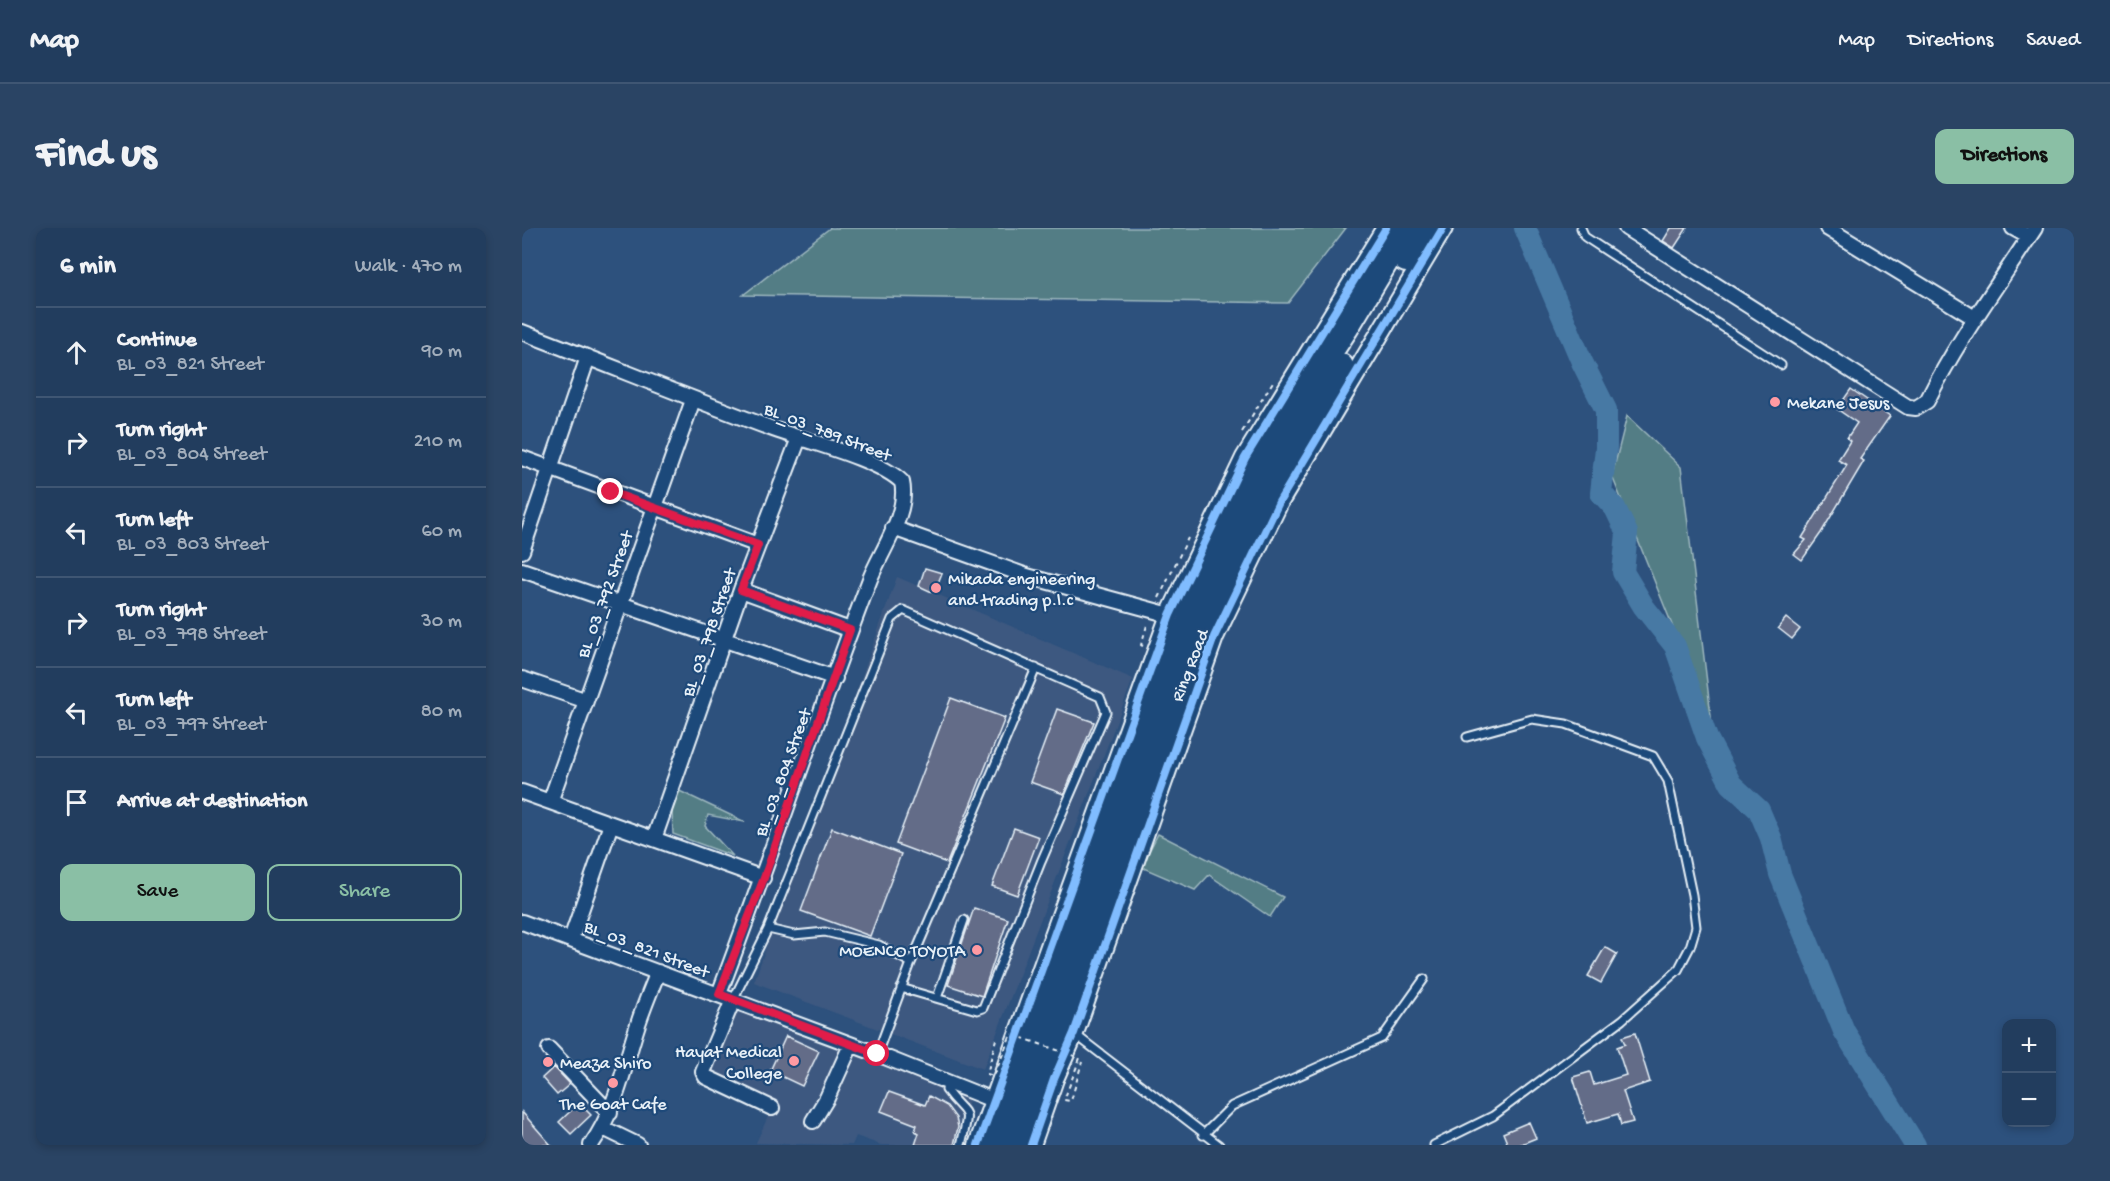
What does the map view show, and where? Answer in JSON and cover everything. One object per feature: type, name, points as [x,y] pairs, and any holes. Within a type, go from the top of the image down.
[{"type":"highway","name":"Ring Road","points":[[997,1145],[1122,792],[1169,669],[1232,522],[1286,420],[1346,328],[1406,228]]},
{"type":"highway","name":"Ring Road","points":[[1015,1145],[1181,685],[1228,571],[1287,455],[1425,228]]},
{"type":"street","name":"Ring Road","points":[[978,1145],[1170,615],[1245,458],[1386,228]]},
{"type":"street","name":"Ring Road","points":[[1031,1145],[1054,1079],[1074,1033],[1214,637],[1279,502],[1443,228]]},
{"type":"street","points":[[1626,228],[1908,407],[1916,408],[1927,401],[1973,317],[2015,262],[2032,232],[2013,228]]},
{"type":"street","points":[[1827,228],[1973,317]]},
{"type":"street","name":"BL_03_789 Street","points":[[522,332],[693,399],[861,460],[896,476],[902,482],[905,493],[904,506],[892,528]]},
{"type":"street","points":[[522,551],[588,357]]},
{"type":"street","name":"BL_03_792 Street","points":[[550,802],[584,700],[693,399]]},
{"type":"street","name":"BL_03_798 Street","points":[[654,838],[741,590],[799,438]]},
{"type":"street","points":[[522,458],[758,545]]},
{"type":"street","points":[[892,528],[1027,576],[1170,615]]},
{"type":"street","name":"BL_03_804 Street","points":[[719,994],[764,878],[850,630],[892,528]]},
{"type":"street","points":[[522,570],[835,678]]},
{"type":"street","points":[[741,590],[850,630]]},
{"type":"street","points":[[522,679],[584,700]]},
{"type":"street","points":[[522,792],[764,878]]},
{"type":"street","points":[[571,939],[611,824]]},
{"type":"street","name":"BL_03_821 Street","points":[[522,922],[719,994],[995,1101]]},
{"type":"street","points":[[591,1145],[610,1113],[638,1025],[658,972]]},
{"type":"street","points":[[733,1000],[703,1072],[716,1083],[772,1108]]},
{"type":"street","points":[[813,1121],[827,1098],[851,1045]]},
{"type":"street","points":[[549,1049],[610,1113]]},
{"type":"street","points":[[603,1128],[638,1145]]},
{"type":"lane","points":[[1581,228],[1586,237],[1781,365]]},
{"type":"lane","points":[[733,1000],[768,929],[879,651],[897,613],[903,610],[1100,697],[1106,712],[1041,862],[983,1008],[977,1010],[901,988]]},
{"type":"lane","points":[[877,1054],[911,963],[1036,668]]},
{"type":"lane","points":[[1434,1145],[1493,1116],[1623,1020],[1678,970],[1690,947],[1696,927],[1692,895],[1668,781],[1653,756],[1566,724],[1532,719],[1467,737]]},
{"type":"lane","points":[[937,998],[964,920]]},
{"type":"lane","points":[[768,929],[794,935],[825,932],[879,945],[911,963]]},
{"type":"lane","points":[[1203,1135],[1232,1106],[1382,1038],[1424,979]]},
{"type":"lane","points":[[1074,1033],[1203,1135],[1219,1145]]},
{"type":"lane","points":[[947,1082],[945,1090],[966,1109],[968,1118],[961,1145]]},
{"type":"path","points":[[996,1039],[987,1074],[994,1076],[1011,1034],[1080,1058],[1064,1100],[1071,1101],[1082,1062]]},
{"type":"shaded area","points":[[897,577],[1133,679],[983,1069],[754,982]]},
{"type":"shaded area","points":[[735,1009],[961,1093],[969,1101],[957,1145],[881,1145],[856,1136],[852,1145],[756,1143],[772,1108],[703,1072]]},
{"type":"green space","points":[[830,228],[1346,228],[1288,303],[743,295]]},
{"type":"green space","points":[[1627,416],[1681,467],[1712,724],[1612,476]]},
{"type":"green space","points":[[671,787],[745,822],[708,815],[705,826],[733,856],[673,834]]},
{"type":"green space","points":[[1158,834],[1283,897],[1270,917],[1209,875],[1195,890],[1141,867]]},
{"type":"building","points":[[1671,228],[1687,228],[1674,248],[1663,241]]},
{"type":"building","points":[[1851,389],[1890,416],[1860,459],[1864,461],[1802,560],[1794,554],[1806,540],[1802,538],[1847,465],[1838,460],[1850,441],[1847,438],[1857,423],[1837,409]]},
{"type":"building","points":[[925,568],[942,573],[934,593],[919,586]]},
{"type":"building","points":[[1786,618],[1800,629],[1792,639],[1778,628]]},
{"type":"building","points":[[951,698],[1005,718],[947,863],[896,844]]},
{"type":"building","points":[[1057,709],[1094,722],[1064,794],[1030,782]]},
{"type":"building","points":[[832,828],[901,854],[870,936],[801,911]]},
{"type":"building","points":[[1014,828],[1039,837],[1017,895],[992,886]]},
{"type":"building","points":[[974,908],[1008,919],[982,996],[948,985]]},
{"type":"building","points":[[1605,947],[1617,954],[1601,983],[1588,976]]},
{"type":"building","points":[[1635,1033],[1650,1082],[1623,1091],[1633,1122],[1621,1125],[1618,1114],[1587,1123],[1573,1077],[1590,1072],[1594,1085],[1626,1075],[1617,1047],[1625,1044],[1622,1037]]},
{"type":"building","name":"Hayat Medical College","points":[[786,1036],[819,1051],[802,1086],[770,1071]]},
{"type":"building","points":[[554,1067],[570,1084],[557,1095],[542,1078]]},
{"type":"building","points":[[889,1092],[925,1105],[929,1096],[947,1106],[956,1118],[958,1127],[954,1145],[915,1145],[919,1133],[915,1131],[917,1125],[881,1111]]},
{"type":"building","points":[[579,1103],[591,1115],[571,1134],[559,1122]]},
{"type":"building","points":[[522,1112],[551,1145],[527,1145],[522,1139]]},
{"type":"building","points":[[1529,1122],[1536,1138],[1519,1145],[1508,1145],[1503,1133]]},
{"type":"waterway","points":[[1525,228],[1582,362],[1606,410],[1606,448],[1601,493],[1615,508],[1627,533],[1623,572],[1644,607],[1675,646],[1707,738],[1731,784],[1759,810],[1771,838],[1780,874],[1844,1031],[1915,1145]]},
{"type":"cycle path","points":[[978,1145],[1170,615],[1245,458],[1386,228]]},
{"type":"cycle path","points":[[1031,1145],[1054,1079],[1074,1033],[1214,637],[1279,502],[1443,228]]},
{"type":"place","name":"Mekane Jesus","points":[[1775,402]]},
{"type":"place","name":"Mikada engineering and trading p.l.c","points":[[936,588]]},
{"type":"place","name":"MOENCO TOYOTA","points":[[977,950]]},
{"type":"place","name":"Hayat Medical College","points":[[794,1061]]},
{"type":"place","name":"Meaza Shiro","points":[[548,1062]]},
{"type":"place","name":"The Goat Cafe","points":[[613,1083]]},
{"type":"route","points":[[611,492],[758,545],[741,590],[850,630],[764,878],[719,994],[877,1054]]}]
